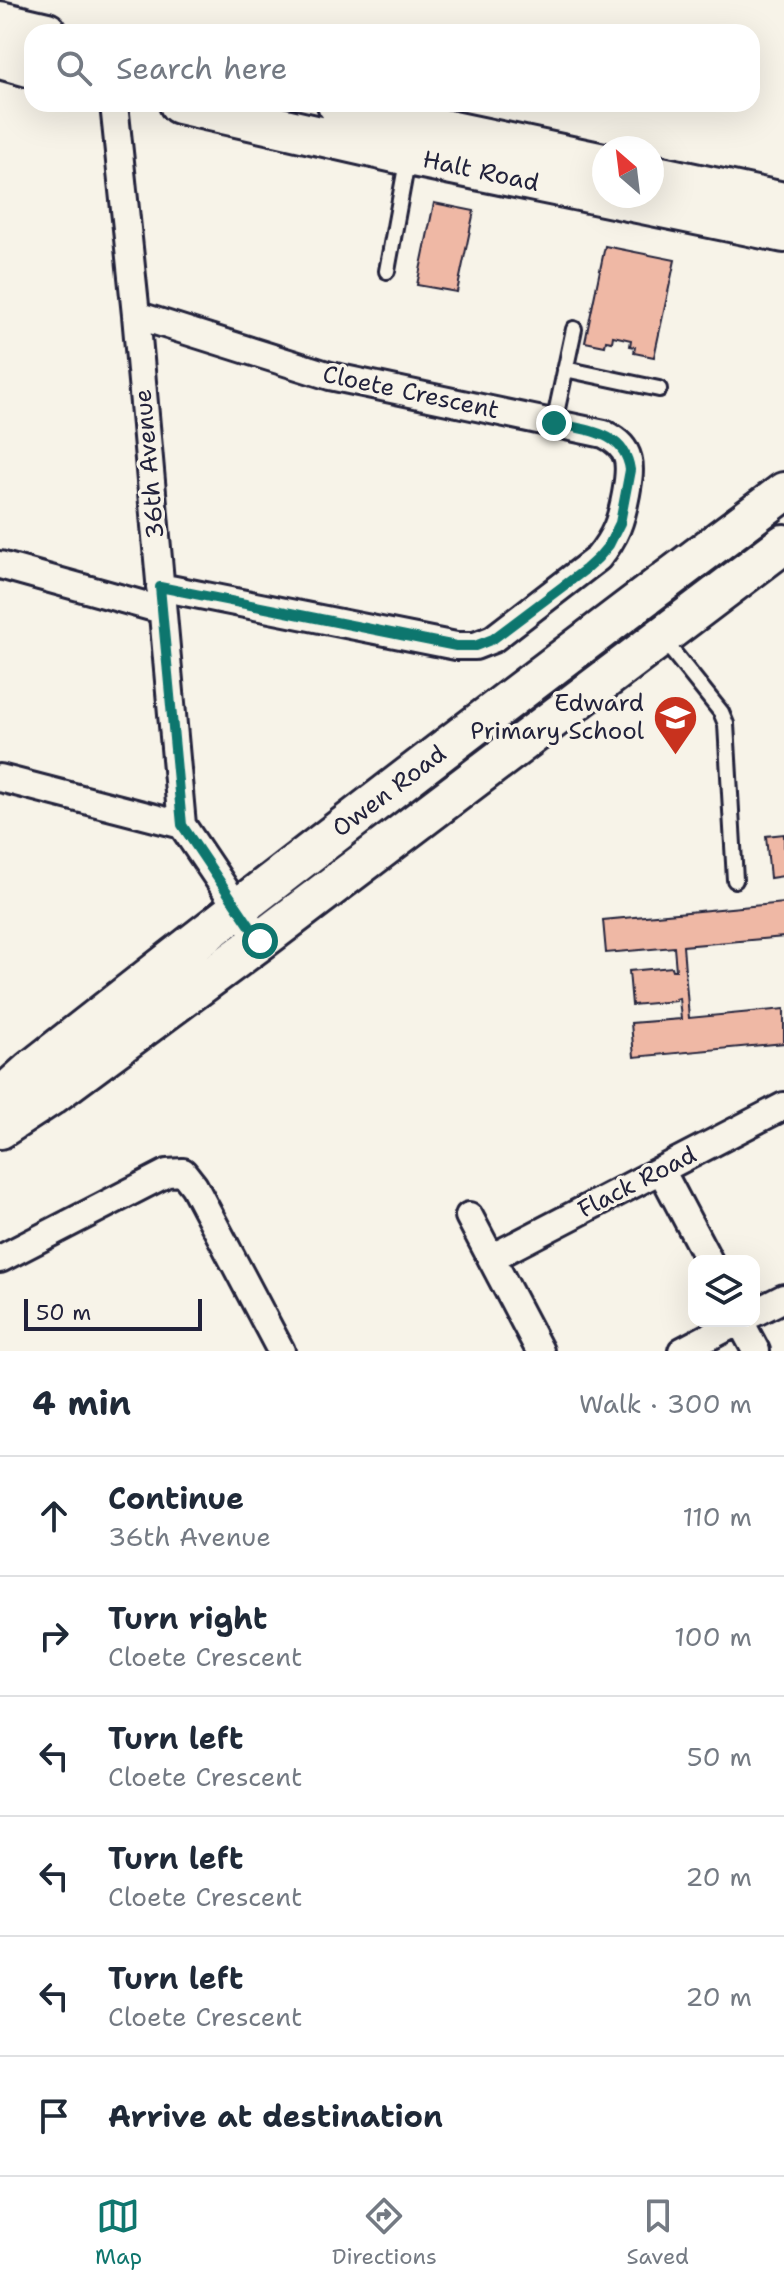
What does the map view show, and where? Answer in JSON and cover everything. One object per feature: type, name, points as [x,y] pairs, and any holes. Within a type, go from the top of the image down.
[{"type":"street","points":[[0,21],[24,27]]},
{"type":"street","points":[[0,59],[24,66]]},
{"type":"street","name":"36th Avenue","points":[[115,112],[182,825],[260,941]]},
{"type":"street","name":"Halt Road","points":[[214,112],[408,156],[784,233]]},
{"type":"street","name":"Halt Road","points":[[369,112],[592,160]]},
{"type":"street","points":[[664,177],[784,202]]},
{"type":"street","name":"Cloete Crescent","points":[[136,315],[330,376],[604,434],[622,446],[630,470],[620,523],[609,545],[586,569],[493,639],[475,646],[456,646],[161,599]]},
{"type":"street","name":"Owen Road","points":[[0,1098],[237,908],[784,492]]},
{"type":"street","name":"Owen Road","points":[[0,1129],[52,1095],[260,941],[784,544]]},
{"type":"street","points":[[0,565],[161,599]]},
{"type":"street","points":[[0,778],[182,825]]},
{"type":"street","name":"Flack Road","points":[[491,1258],[784,1106]]},
{"type":"street","points":[[661,1170],[706,1255]]},
{"type":"street","points":[[0,1259],[167,1173],[183,1172],[194,1186],[281,1351]]},
{"type":"street","points":[[469,1216],[540,1351]]},
{"type":"street","points":[[760,1310],[784,1298]]},
{"type":"street","points":[[682,1351],[728,1327]]},
{"type":"street","points":[[743,1327],[756,1351]]},
{"type":"lane","points":[[387,271],[408,156]]},
{"type":"lane","points":[[554,423],[574,329]]},
{"type":"lane","points":[[565,369],[659,389]]},
{"type":"lane","points":[[661,637],[721,712],[726,724],[735,880]]},
{"type":"building","points":[[434,203],[474,211],[457,292],[417,285]]},
{"type":"building","points":[[605,246],[675,260],[654,357],[634,353],[631,340],[613,336],[612,342],[606,341],[605,346],[585,342]]},
{"type":"building","points":[[784,834],[784,876],[770,878],[766,836]]},
{"type":"building","points":[[784,903],[784,937],[683,946],[689,1018],[784,1009],[784,1043],[634,1057],[631,1023],[681,1019],[679,998],[676,1001],[632,1005],[629,971],[672,967],[676,970],[674,947],[606,953],[603,920]]},
{"type":"place","name":"Edward Primary School","points":[[675,756]]},
{"type":"route","points":[[260,941],[182,825],[160,587],[456,646],[475,646],[493,639],[586,569],[609,545],[620,523],[630,470],[622,446],[604,434],[554,423]]}]
